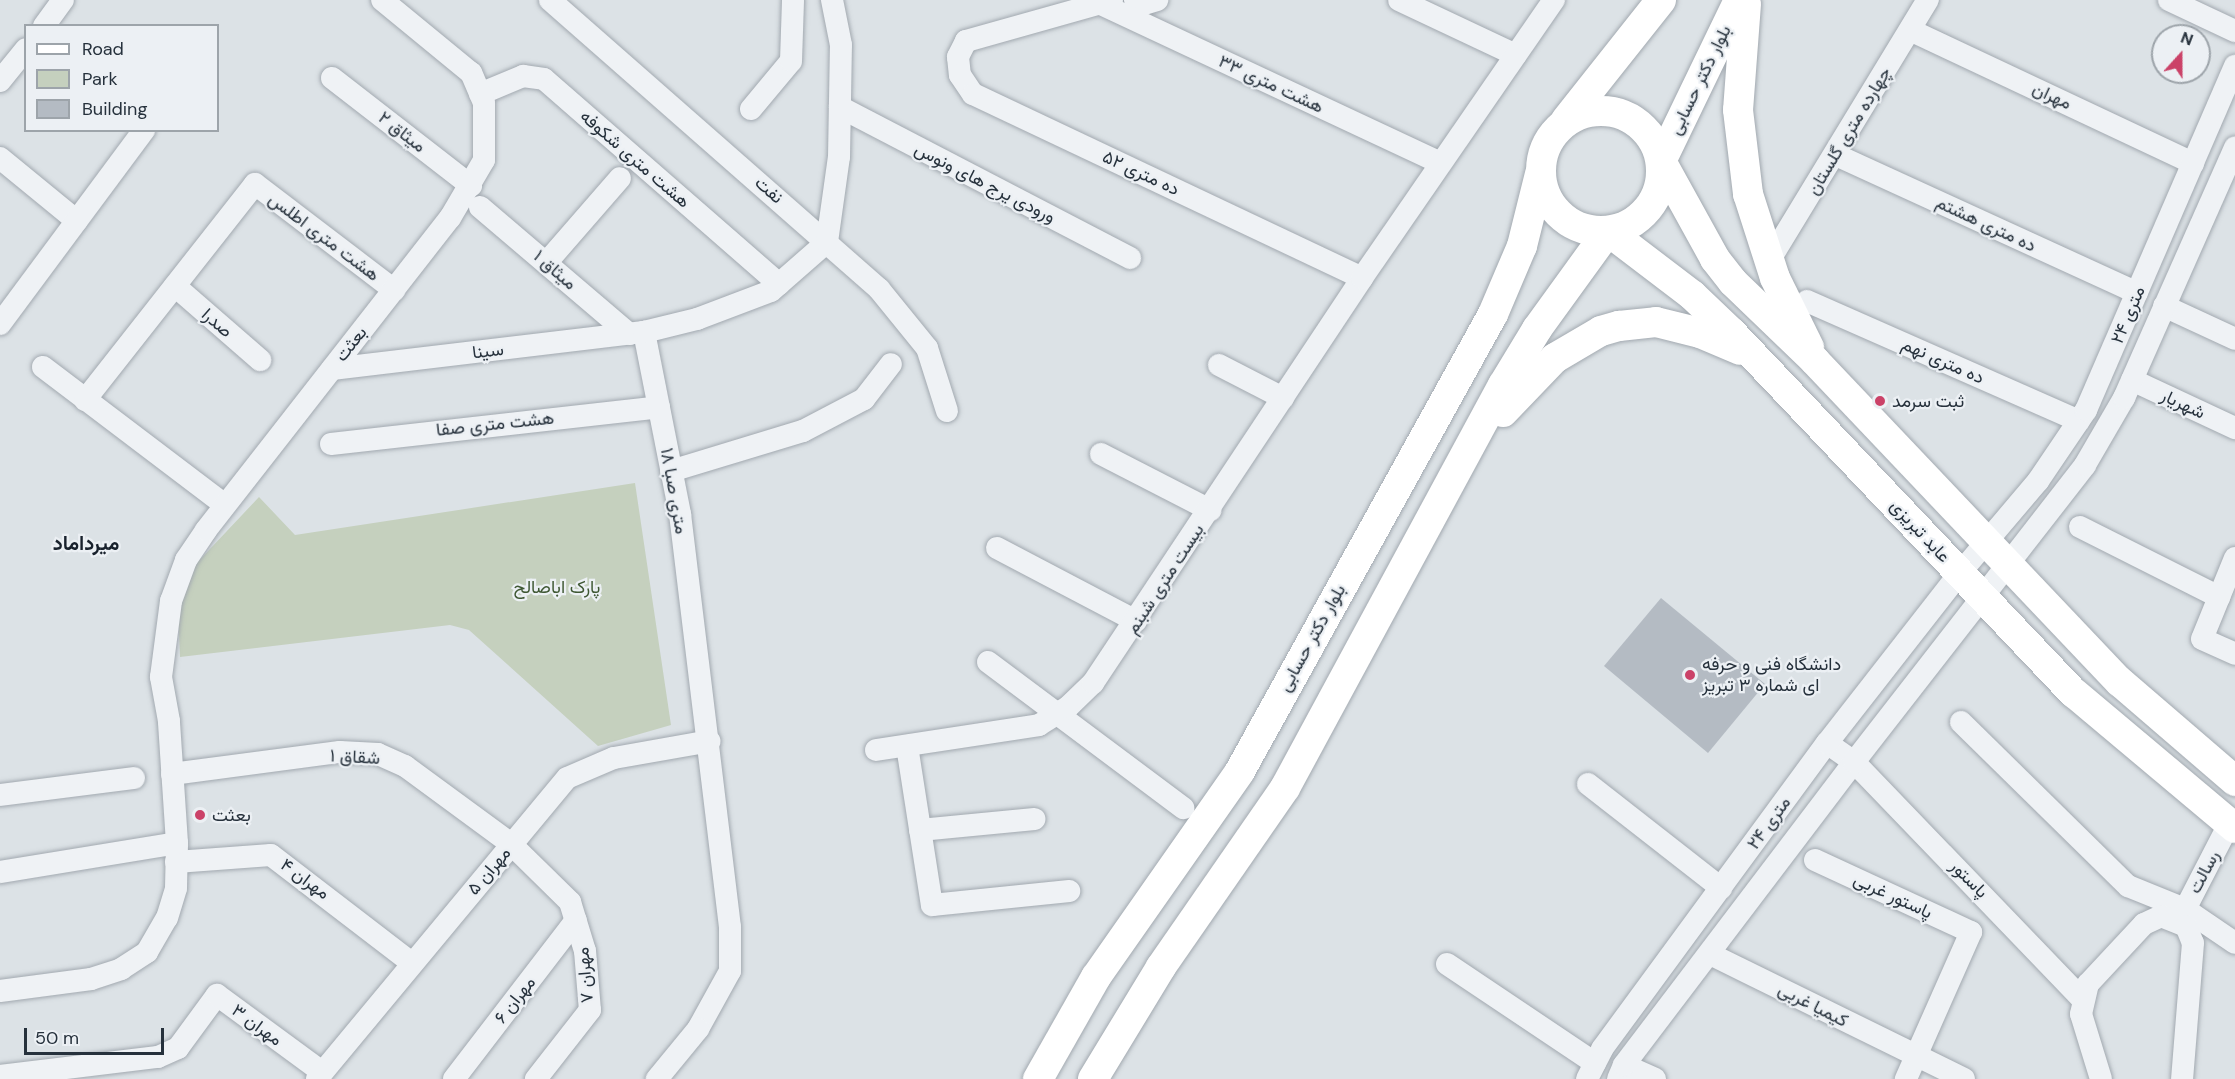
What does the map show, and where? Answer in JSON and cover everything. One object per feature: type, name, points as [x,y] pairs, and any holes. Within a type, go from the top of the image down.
[{"type":"main road","points":[[1661,0],[1566,121],[1551,135],[1542,154],[1540,174],[1544,194],[1554,211],[1588,231],[1608,231],[1627,226],[1643,215],[1655,199],[1661,180],[1661,160]]},
{"type":"main road","name":"بلوار دکتر حسابی","points":[[1661,160],[1739,0]]},
{"type":"main road","points":[[1746,0],[1738,88],[1741,154],[1752,214],[1769,261],[1815,361]]},
{"type":"main road","points":[[1566,121],[1585,112],[1606,111],[1626,116],[1642,127],[1654,142],[1661,160],[1721,267],[1815,361],[2008,568],[2120,682],[2235,782]]},
{"type":"main road","name":"بلوار دکتر حسابی","points":[[1038,1079],[1096,977],[1240,771],[1493,314],[1522,246],[1540,174]]},
{"type":"main road","points":[[1093,1079],[1161,967],[1285,788],[1465,454],[1537,329],[1608,231]]},
{"type":"main road","name":"عابد تبریزی","points":[[1608,231],[1692,294],[1754,356],[2074,693],[2232,826]]},
{"type":"main road","points":[[1465,454],[1532,379],[1555,358],[1600,331],[1656,322],[1700,333],[1754,356]]},
{"type":"street","points":[[47,24],[63,0]]},
{"type":"street","name":"بعثت","points":[[0,991],[91,979],[121,969],[147,952],[167,918],[176,888],[176,852],[172,774],[161,677],[171,601],[186,560],[225,505],[394,290],[471,186],[484,160],[484,103],[471,74],[382,0]]},
{"type":"street","name":"نفت","points":[[550,0],[879,290],[927,348],[948,411]]},
{"type":"street","points":[[751,109],[791,61],[793,0]]},
{"type":"street","points":[[636,333],[697,319],[771,291],[827,242],[839,157],[842,45],[832,0]]},
{"type":"street","points":[[1135,0],[1144,4],[1157,0]]},
{"type":"street","points":[[1400,0],[1516,55]]},
{"type":"street","name":"بیست متری شبنم","points":[[876,750],[997,734],[1039,725],[1093,683],[1362,278],[1554,0]]},
{"type":"street","name":"چهارده متری گلستان","points":[[1769,261],[1836,155],[1928,0]]},
{"type":"street","points":[[2169,0],[2235,31]]},
{"type":"street","name":"ده متری ۵۲","points":[[1107,2],[966,41],[958,57],[959,66],[973,94],[1362,278]]},
{"type":"street","name":"هشت متری ۳۳","points":[[1107,2],[1441,163]]},
{"type":"street","name":"مهران","points":[[1910,30],[2193,162]]},
{"type":"street","points":[[0,81],[24,51]]},
{"type":"street","name":"۲۴ متری","points":[[1591,1071],[1827,743],[1960,573],[2038,481],[2079,421],[2097,385],[2235,66]]},
{"type":"street","name":"هشت متری شکوفه","points":[[480,94],[523,75],[544,79],[779,284]]},
{"type":"street","name":"میثاق ۲","points":[[332,78],[471,186]]},
{"type":"street","name":"ورودی یرج های ونوس","points":[[840,107],[1131,258]]},
{"type":"street","points":[[0,324],[143,132]]},
{"type":"street","name":"۲۴ متری","points":[[1621,1072],[1854,762],[2008,568],[2085,465],[2128,389],[2164,306],[2228,180],[2235,148]]},
{"type":"street","name":"ده متری هشتم","points":[[1836,155],[2137,293]]},
{"type":"street","points":[[0,158],[77,221]]},
{"type":"street","points":[[548,262],[620,178]]},
{"type":"street","name":"هشت متری اطلس","points":[[175,286],[255,184],[394,290]]},
{"type":"street","name":"میثاق ۱","points":[[480,207],[636,333]]},
{"type":"street","points":[[86,400],[175,286]]},
{"type":"street","name":"صدرا","points":[[175,286],[260,360]]},
{"type":"street","name":"ده متری نهم","points":[[1807,301],[2079,421]]},
{"type":"street","points":[[2164,306],[2235,339]]},
{"type":"street","name":"سینا","points":[[332,369],[636,333]]},
{"type":"street","name":"متری صبا ۱۸","points":[[636,333],[659,407],[671,471],[710,741],[730,927],[730,971],[698,1029],[657,1079]]},
{"type":"street","points":[[671,471],[803,431],[864,399],[891,364]]},
{"type":"street","points":[[1219,366],[1283,398]]},
{"type":"street","points":[[43,367],[225,505]]},
{"type":"street","name":"شهریار","points":[[2097,385],[2128,389],[2235,428]]},
{"type":"street","name":"هشت متری صفا","points":[[331,444],[659,407]]},
{"type":"street","points":[[1101,454],[1210,510]]},
{"type":"street","points":[[2080,527],[2220,597]]},
{"type":"street","points":[[997,548],[1136,621]]},
{"type":"street","points":[[2235,558],[2202,639],[2235,654]]},
{"type":"street","points":[[988,662],[1183,808]]},
{"type":"street","points":[[1961,722],[2128,885],[2235,943]]},
{"type":"street","name":"مهران ۵","points":[[320,1076],[567,778],[614,758],[710,741]]},
{"type":"street","name":"پاستور","points":[[1827,743],[1854,762],[2082,999]]},
{"type":"street","points":[[907,746],[932,905],[1069,891]]},
{"type":"street","name":"شقاق ۱","points":[[172,774],[340,752],[378,754],[405,766],[511,844]]},
{"type":"street","points":[[0,795],[134,778]]},
{"type":"street","points":[[1588,784],[1721,888]]},
{"type":"street","points":[[920,830],[1034,819]]},
{"type":"street","name":"رسالت","points":[[2182,915],[2232,826]]},
{"type":"street","name":"مهران ۷","points":[[511,844],[570,902],[585,951],[590,1010],[536,1079]]},
{"type":"street","name":"مهران ۴","points":[[0,872],[176,852],[272,855],[412,963]]},
{"type":"street","name":"پاستور غربی","points":[[1815,860],[1971,932],[1915,1057]]},
{"type":"street","points":[[2101,1079],[2084,1029],[2082,999],[2096,972],[2144,924],[2161,916],[2182,915]]},
{"type":"street","points":[[2182,915],[2193,943],[2185,1077]]},
{"type":"street","name":"مهران ۶","points":[[454,1079],[576,920]]},
{"type":"street","name":"کیمیا غربی","points":[[1710,954],[1915,1057],[1964,1079]]},
{"type":"street","points":[[1447,964],[1591,1071]]},
{"type":"street","name":"مهران ۳","points":[[13,1076],[158,1057],[178,1048],[217,995],[320,1076]]},
{"type":"street","points":[[1906,1079],[1915,1057]]},
{"type":"street","points":[[1621,1072],[1654,1079]]},
{"type":"green space","name":"پارک اباصالح","points":[[635,483],[671,725],[598,746],[469,630],[450,625],[180,657],[177,584],[259,497],[295,535]]},
{"type":"building","points":[[1661,598],[1765,684],[1708,753],[1604,666]]},
{"type":"place","name":"ثبت سرمد","points":[[1880,401]]},
{"type":"place","name":"دانشگاه فنی و حرفه ای شماره ۳ تبریز","points":[[1690,675]]},
{"type":"place","name":"بعثت","points":[[200,815]]},
{"type":"district","name":"میرداماد","points":[[86,543]]}]
